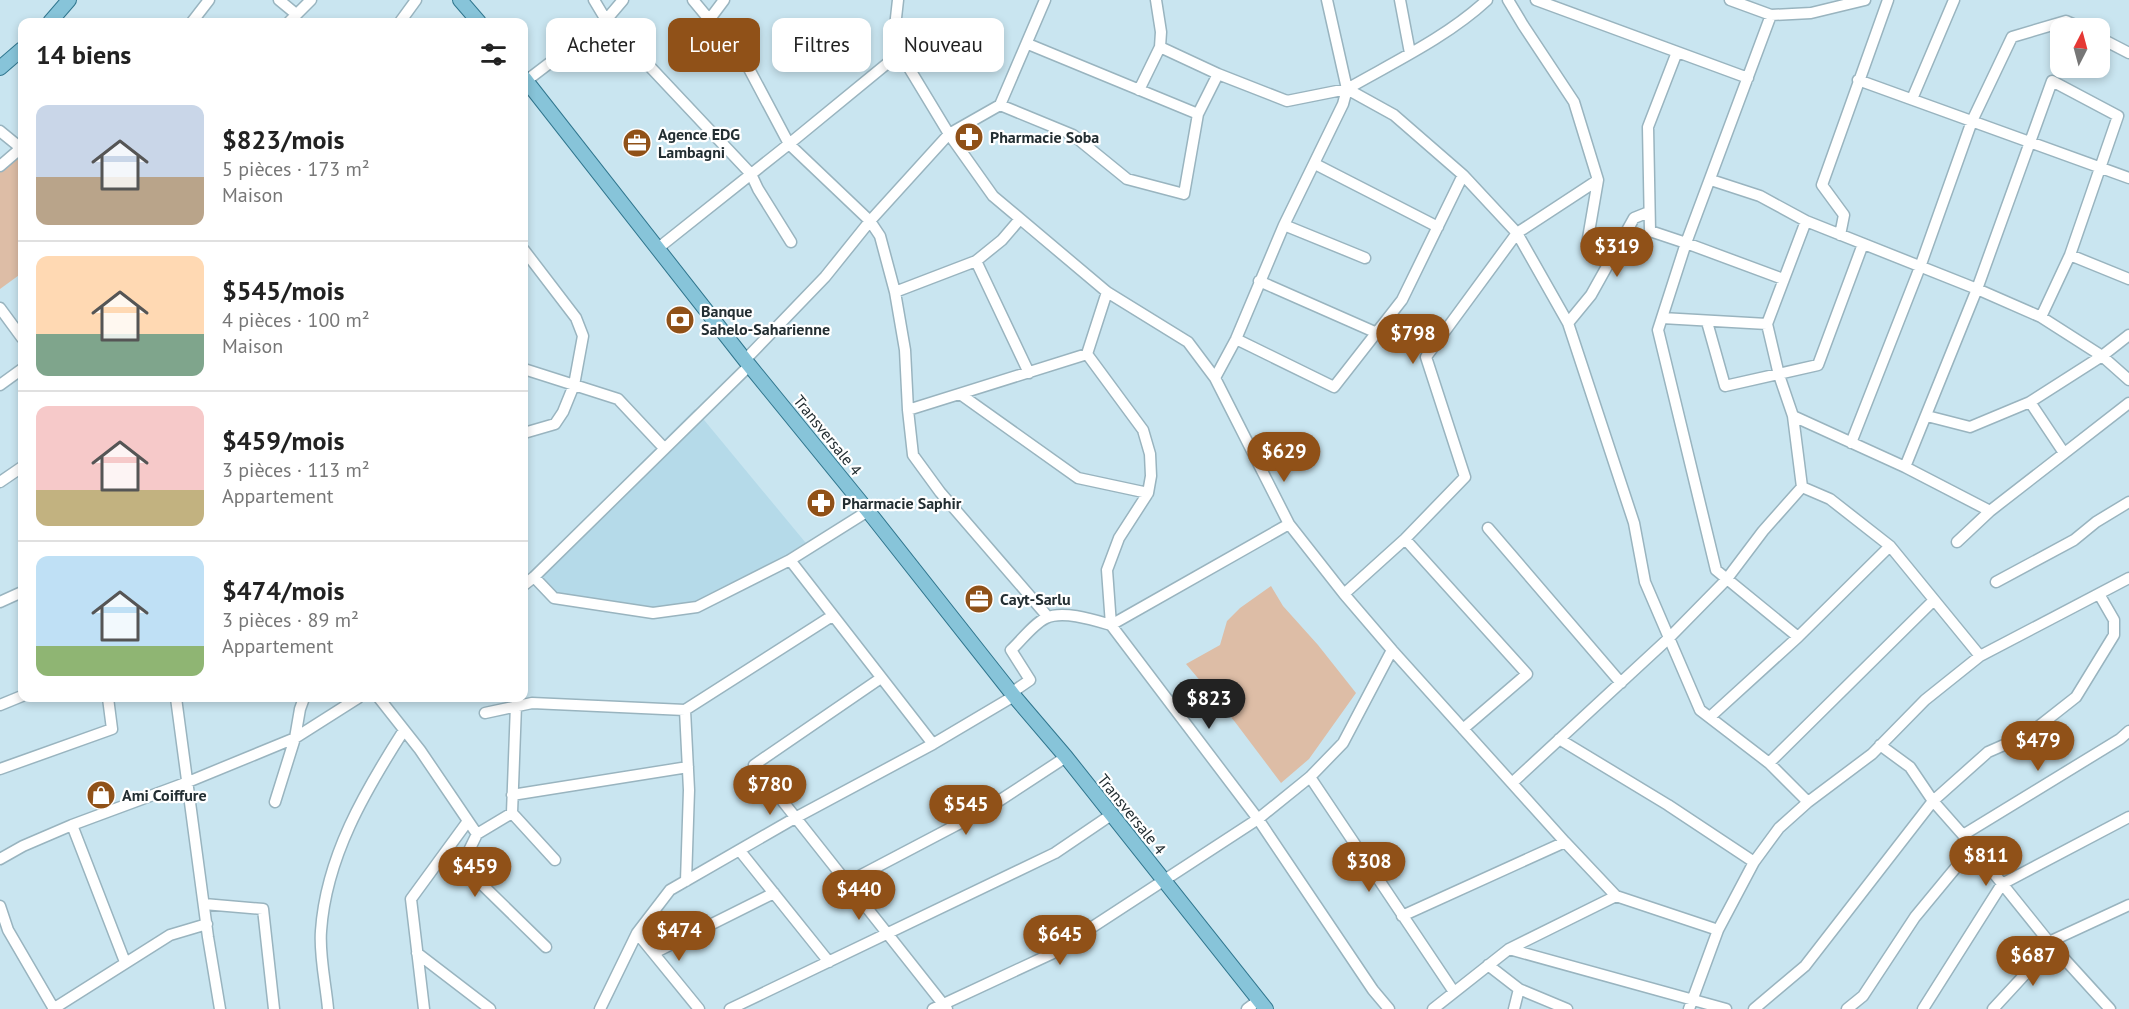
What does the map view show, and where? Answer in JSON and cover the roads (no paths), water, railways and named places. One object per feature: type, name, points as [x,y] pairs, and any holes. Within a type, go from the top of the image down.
[{"type":"main road","points":[[53,18],[69,0]]},
{"type":"main road","points":[[460,0],[476,18]]},
{"type":"main road","points":[[0,68],[18,52]]},
{"type":"main road","name":"Transversale 4","points":[[528,83],[657,249],[1263,1005]]},
{"type":"street","points":[[195,18],[209,0]]},
{"type":"street","points":[[279,0],[293,18],[311,0]]},
{"type":"street","points":[[403,18],[416,0]]},
{"type":"street","points":[[594,0],[605,18]]},
{"type":"street","points":[[608,18],[623,0]]},
{"type":"street","points":[[693,0],[708,18]]},
{"type":"street","points":[[711,18],[724,0]]},
{"type":"street","points":[[896,18],[898,0]]},
{"type":"street","points":[[528,581],[748,362],[949,134],[1000,105],[1046,0]]},
{"type":"street","points":[[1139,90],[1160,47],[1161,32],[1156,0]]},
{"type":"street","points":[[1215,378],[1236,339],[1284,225],[1343,104],[1347,88],[1327,0]]},
{"type":"street","points":[[1400,0],[1410,53]]},
{"type":"street","points":[[1160,47],[1218,74],[1287,100],[1347,88],[1471,15],[1487,0]]},
{"type":"street","points":[[1508,0],[1574,102],[1598,180],[1587,244]]},
{"type":"street","points":[[1536,0],[1748,78]]},
{"type":"street","points":[[1730,0],[1771,15],[1810,13],[1865,0]]},
{"type":"street","points":[[1840,235],[1844,215],[1822,185],[1888,0]]},
{"type":"street","points":[[1912,99],[1954,0]]},
{"type":"street","points":[[1771,15],[1686,243],[1659,330],[1716,570],[1798,637]]},
{"type":"street","points":[[1851,443],[1920,267],[1972,121],[2012,37],[2050,26]]},
{"type":"street","points":[[2110,43],[2129,53]]},
{"type":"street","points":[[1028,44],[1198,114]]},
{"type":"street","points":[[1677,52],[1648,127],[1650,231],[1783,279]]},
{"type":"street","points":[[528,77],[546,64]]},
{"type":"street","points":[[657,249],[883,67]]},
{"type":"street","points":[[655,72],[752,174],[758,189],[791,242]]},
{"type":"street","points":[[751,72],[789,144],[870,221],[880,236],[895,292],[905,350],[913,455],[940,492],[1048,617]]},
{"type":"street","points":[[911,72],[949,134],[993,196],[1107,291],[1188,342],[1215,378],[1289,524],[1392,650],[1565,842],[1616,896],[1718,930]]},
{"type":"street","points":[[1000,105],[1073,135],[1127,179],[1184,194],[1198,114],[1218,74]]},
{"type":"street","points":[[1858,80],[2129,178]]},
{"type":"street","points":[[1905,467],[1977,289],[2052,81],[2118,116],[2070,255],[2041,317]]},
{"type":"street","points":[[1347,88],[1394,115],[1463,174],[1516,233],[1568,323],[1634,523],[1645,582],[1700,710],[1769,763],[1808,802]]},
{"type":"street","points":[[0,132],[18,146]]},
{"type":"street","points":[[0,166],[18,152]]},
{"type":"street","points":[[1315,164],[1438,227]]},
{"type":"street","points":[[1236,339],[1334,387],[1402,300],[1463,174]]},
{"type":"street","points":[[1344,594],[1405,539],[1465,477],[1426,357],[1516,233],[1598,180]]},
{"type":"street","points":[[1711,180],[1760,196],[1806,221],[2041,317],[2102,356],[2129,380]]},
{"type":"street","points":[[1568,323],[1591,295],[1634,218],[1649,212]]},
{"type":"street","points":[[895,292],[976,261],[1002,240],[1020,219]]},
{"type":"street","points":[[1512,783],[1669,638],[1726,580],[1763,531],[1802,487],[1793,416],[1779,375],[1767,324],[1806,221]]},
{"type":"street","points":[[1284,225],[1365,258]]},
{"type":"street","points":[[1707,322],[1725,387],[1818,365],[1863,244]]},
{"type":"street","points":[[528,255],[576,318],[583,336],[574,385],[563,412],[555,424],[528,432]]},
{"type":"street","points":[[2070,255],[2129,279]]},
{"type":"street","points":[[976,261],[1029,373]]},
{"type":"street","points":[[1259,281],[1377,333]]},
{"type":"street","points":[[1087,354],[1107,291]]},
{"type":"street","points":[[0,308],[18,328]]},
{"type":"street","points":[[1662,318],[1767,324]]},
{"type":"street","points":[[1927,416],[1970,427],[2030,402],[2102,356],[2129,334]]},
{"type":"street","points":[[908,410],[1087,354]]},
{"type":"street","points":[[1087,354],[1143,430],[1150,454],[1151,476],[1148,493],[1119,538],[1107,570],[1111,625],[1258,819],[1373,990],[1389,1009]]},
{"type":"street","points":[[528,370],[618,399],[664,448]]},
{"type":"street","points":[[0,386],[18,372]]},
{"type":"street","points":[[960,394],[1078,478],[1148,493]]},
{"type":"street","points":[[2030,402],[2064,453]]},
{"type":"street","points":[[1957,542],[1990,511],[2129,403]]},
{"type":"street","points":[[1793,416],[1905,467],[1990,511]]},
{"type":"street","points":[[0,483],[18,469]]},
{"type":"street","points":[[1802,487],[1830,499],[1890,546],[1980,656]]},
{"type":"street","points":[[1996,582],[2074,540],[2096,522],[2129,502]]},
{"type":"street","points":[[534,577],[554,598],[653,613],[696,608],[790,560],[868,511]]},
{"type":"street","points":[[600,1009],[637,933],[670,890],[795,818],[933,744],[1013,694],[1029,680],[1011,650],[1038,623],[1048,617],[1080,616],[1111,625],[1289,524]]},
{"type":"street","points":[[1488,528],[1621,683]]},
{"type":"street","points":[[1405,539],[1527,674],[1463,729]]},
{"type":"street","points":[[1710,717],[1798,637],[1890,546]]},
{"type":"street","points":[[790,560],[933,744]]},
{"type":"street","points":[[1690,1005],[1718,930],[1754,862],[1779,828],[1808,802],[1872,754],[1925,700],[1980,656],[2129,578]]},
{"type":"street","points":[[0,602],[18,594]]},
{"type":"street","points":[[1754,1009],[1805,966],[1933,801],[1988,752],[2029,734],[2076,697],[2114,635],[2114,620],[2099,594]]},
{"type":"street","points":[[1769,763],[1934,600]]},
{"type":"street","points":[[485,713],[532,703],[685,710],[832,616]]},
{"type":"street","points":[[933,1009],[946,1007],[1051,954],[1258,819],[1310,777],[1343,743],[1392,650]]},
{"type":"street","points":[[881,678],[754,765],[946,1007]]},
{"type":"street","points":[[0,705],[18,698]]},
{"type":"street","points":[[0,769],[112,729],[109,702]]},
{"type":"street","points":[[177,702],[220,1009]]},
{"type":"street","points":[[275,802],[295,738],[303,702]]},
{"type":"street","points":[[0,859],[23,846],[72,825],[188,782],[295,738],[352,702]]},
{"type":"street","points":[[382,702],[420,750],[477,834]]},
{"type":"street","points":[[516,705],[512,813],[555,860]]},
{"type":"street","points":[[685,710],[689,790],[686,881]]},
{"type":"street","points":[[328,1009],[321,933],[327,885],[344,837],[377,772],[404,730]]},
{"type":"street","points":[[1964,835],[2129,732]]},
{"type":"street","points":[[1559,739],[1668,805],[1754,862]]},
{"type":"street","points":[[1880,745],[1910,767],[1933,801],[1964,835],[1972,848],[2051,943],[2110,1009]]},
{"type":"street","points":[[848,882],[985,810],[1066,757]]},
{"type":"street","points":[[512,795],[688,767]]},
{"type":"street","points":[[1310,777],[1454,992]]},
{"type":"street","points":[[512,813],[477,834],[462,865],[546,948]]},
{"type":"street","points":[[729,1009],[1054,853],[1112,815]]},
{"type":"street","points":[[1923,1009],[2002,884],[2129,817]]},
{"type":"street","points":[[424,1009],[411,899],[468,821]]},
{"type":"street","points":[[72,825],[125,962]]},
{"type":"street","points":[[1402,916],[1565,842]]},
{"type":"street","points":[[1847,1009],[1863,996],[1915,917],[1972,848]]},
{"type":"street","points":[[740,851],[829,962]]},
{"type":"street","points":[[654,953],[774,893]]},
{"type":"street","points":[[1433,1009],[1509,949],[1616,896]]},
{"type":"street","points":[[204,904],[263,909],[274,1009]]},
{"type":"street","points":[[1993,1009],[2051,943],[2129,905]]},
{"type":"street","points":[[0,906],[8,930],[54,1009],[170,935],[207,924]]},
{"type":"street","points":[[637,933],[699,1009]]},
{"type":"street","points":[[1509,949],[1690,1005],[1726,1009]]},
{"type":"street","points":[[417,953],[490,1009]]},
{"type":"street","points":[[1488,965],[1519,989],[1567,1009]]},
{"type":"street","points":[[1514,1009],[1519,989]]},
{"type":"street","points":[[1247,1009],[1263,1005]]},
{"type":"place","name":"Pharmacie Soba","points":[[969,137]]},
{"type":"place","name":"Agence EDG Lambagni","points":[[637,143]]},
{"type":"place","name":"Banque Sahelo-Saharienne","points":[[680,320]]},
{"type":"place","name":"Pharmacie Saphir","points":[[821,503]]},
{"type":"place","name":"Cayt-Sarlu","points":[[979,599]]},
{"type":"place","name":"Ami Coiffure","points":[[101,795]]}]
